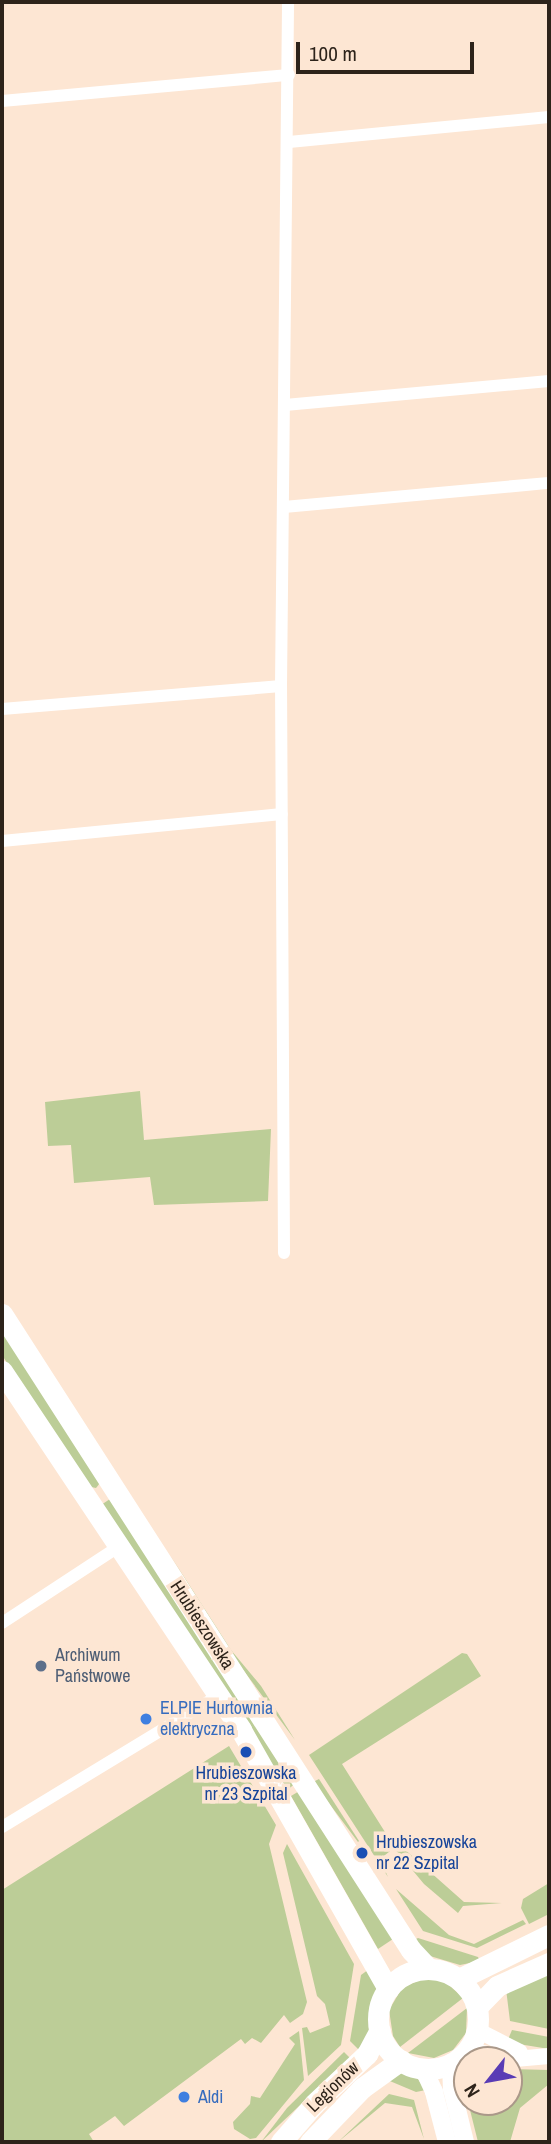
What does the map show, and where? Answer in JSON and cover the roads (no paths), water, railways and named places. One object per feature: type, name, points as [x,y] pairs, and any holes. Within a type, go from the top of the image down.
[{"type":"main road","name":"Hrubieszowska","points":[[2,1314],[411,1950],[429,1969]]},
{"type":"main road","name":"Hrubieszowska","points":[[2,1371],[219,1695],[388,1989]]},
{"type":"main road","points":[[459,1979],[549,1935]]},
{"type":"main road","points":[[477,2007],[497,1986],[549,1963]]},
{"type":"main road","points":[[453,2059],[423,2068],[401,2060],[380,2030],[379,2012],[388,1989],[406,1974],[429,1969],[459,1979],[477,2007],[477,2031],[467,2046]]},
{"type":"main road","name":"Legionów","points":[[281,2142],[313,2104],[367,2054],[380,2030]]},
{"type":"main road","name":"Legionów","points":[[310,2142],[362,2088],[401,2060]]},
{"type":"main road","points":[[423,2068],[435,2092],[447,2142]]},
{"type":"main road","points":[[459,2116],[465,2142]]},
{"type":"street","points":[[284,1253],[281,687],[289,142],[288,2]]},
{"type":"street","points":[[2,101],[289,75]]},
{"type":"street","points":[[289,142],[549,117]]},
{"type":"street","points":[[285,405],[549,381]]},
{"type":"street","points":[[284,507],[549,483]]},
{"type":"street","points":[[2,709],[281,687]]},
{"type":"street","points":[[2,841],[282,814]]},
{"type":"street","points":[[2,1623],[118,1547]]},
{"type":"street","points":[[2,1828],[219,1695]]},
{"type":"street","points":[[477,2031],[532,2057]]},
{"type":"street","points":[[523,2058],[549,2056]]},
{"type":"place","name":"Archiwum Państwowe","points":[[41,1666]]},
{"type":"place","name":"ELPIE Hurtownia elektryczna","points":[[146,1719]]},
{"type":"place","name":"Hrubieszowska nr 23 Szpital","points":[[246,1752]]},
{"type":"place","name":"Hrubieszowska nr 22 Szpital","points":[[362,1853]]},
{"type":"place","name":"Aldi","points":[[184,2097]]}]
